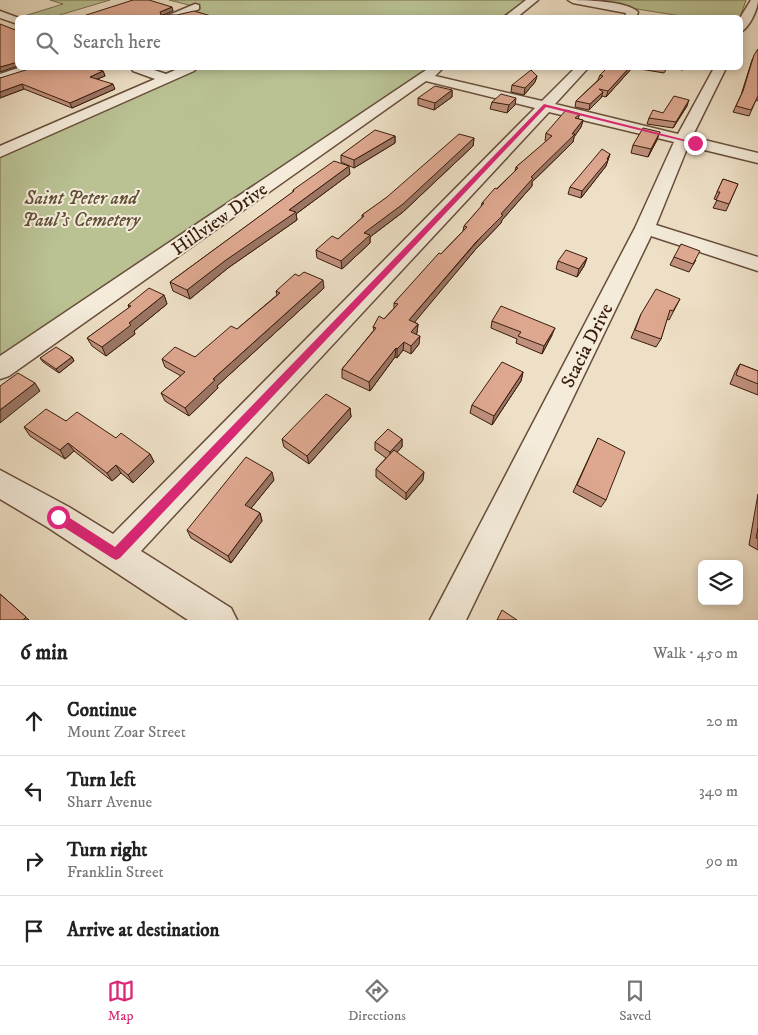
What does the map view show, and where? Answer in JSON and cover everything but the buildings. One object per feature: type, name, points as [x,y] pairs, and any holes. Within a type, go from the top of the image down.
[{"type":"street","points":[[512,15],[533,0]]},
{"type":"street","points":[[573,0],[629,10],[634,12],[632,15]]},
{"type":"street","points":[[743,24],[756,0]]},
{"type":"street","points":[[175,15],[195,7]]},
{"type":"street","points":[[0,14],[15,20]]},
{"type":"street","points":[[0,25],[15,21]]},
{"type":"street","points":[[0,78],[24,70]]},
{"type":"street","points":[[143,70],[165,78]]},
{"type":"street","points":[[0,152],[185,70]]},
{"type":"street","points":[[116,554],[580,70]]},
{"type":"street","name":"Stacia Drive","points":[[448,620],[645,228],[683,140],[719,70]]},
{"type":"street","points":[[431,72],[545,106],[758,158]]},
{"type":"street","name":"Hillview Drive","points":[[0,369],[431,72]]},
{"type":"street","points":[[645,228],[758,264]]},
{"type":"street","points":[[0,483],[219,620]]},
{"type":"green space","points":[[50,0],[110,0],[60,15],[27,15],[63,4]]},
{"type":"green space","points":[[169,0],[526,0],[504,15],[202,15],[191,12],[201,8]]},
{"type":"green space","points":[[581,0],[746,0],[741,15],[675,15]]},
{"type":"green space","name":"Saint Peter and Paul's Cemetery","points":[[196,70],[425,70],[0,361],[0,157]]},
{"type":"route","points":[[58,517],[116,554],[545,106],[695,143]]}]
